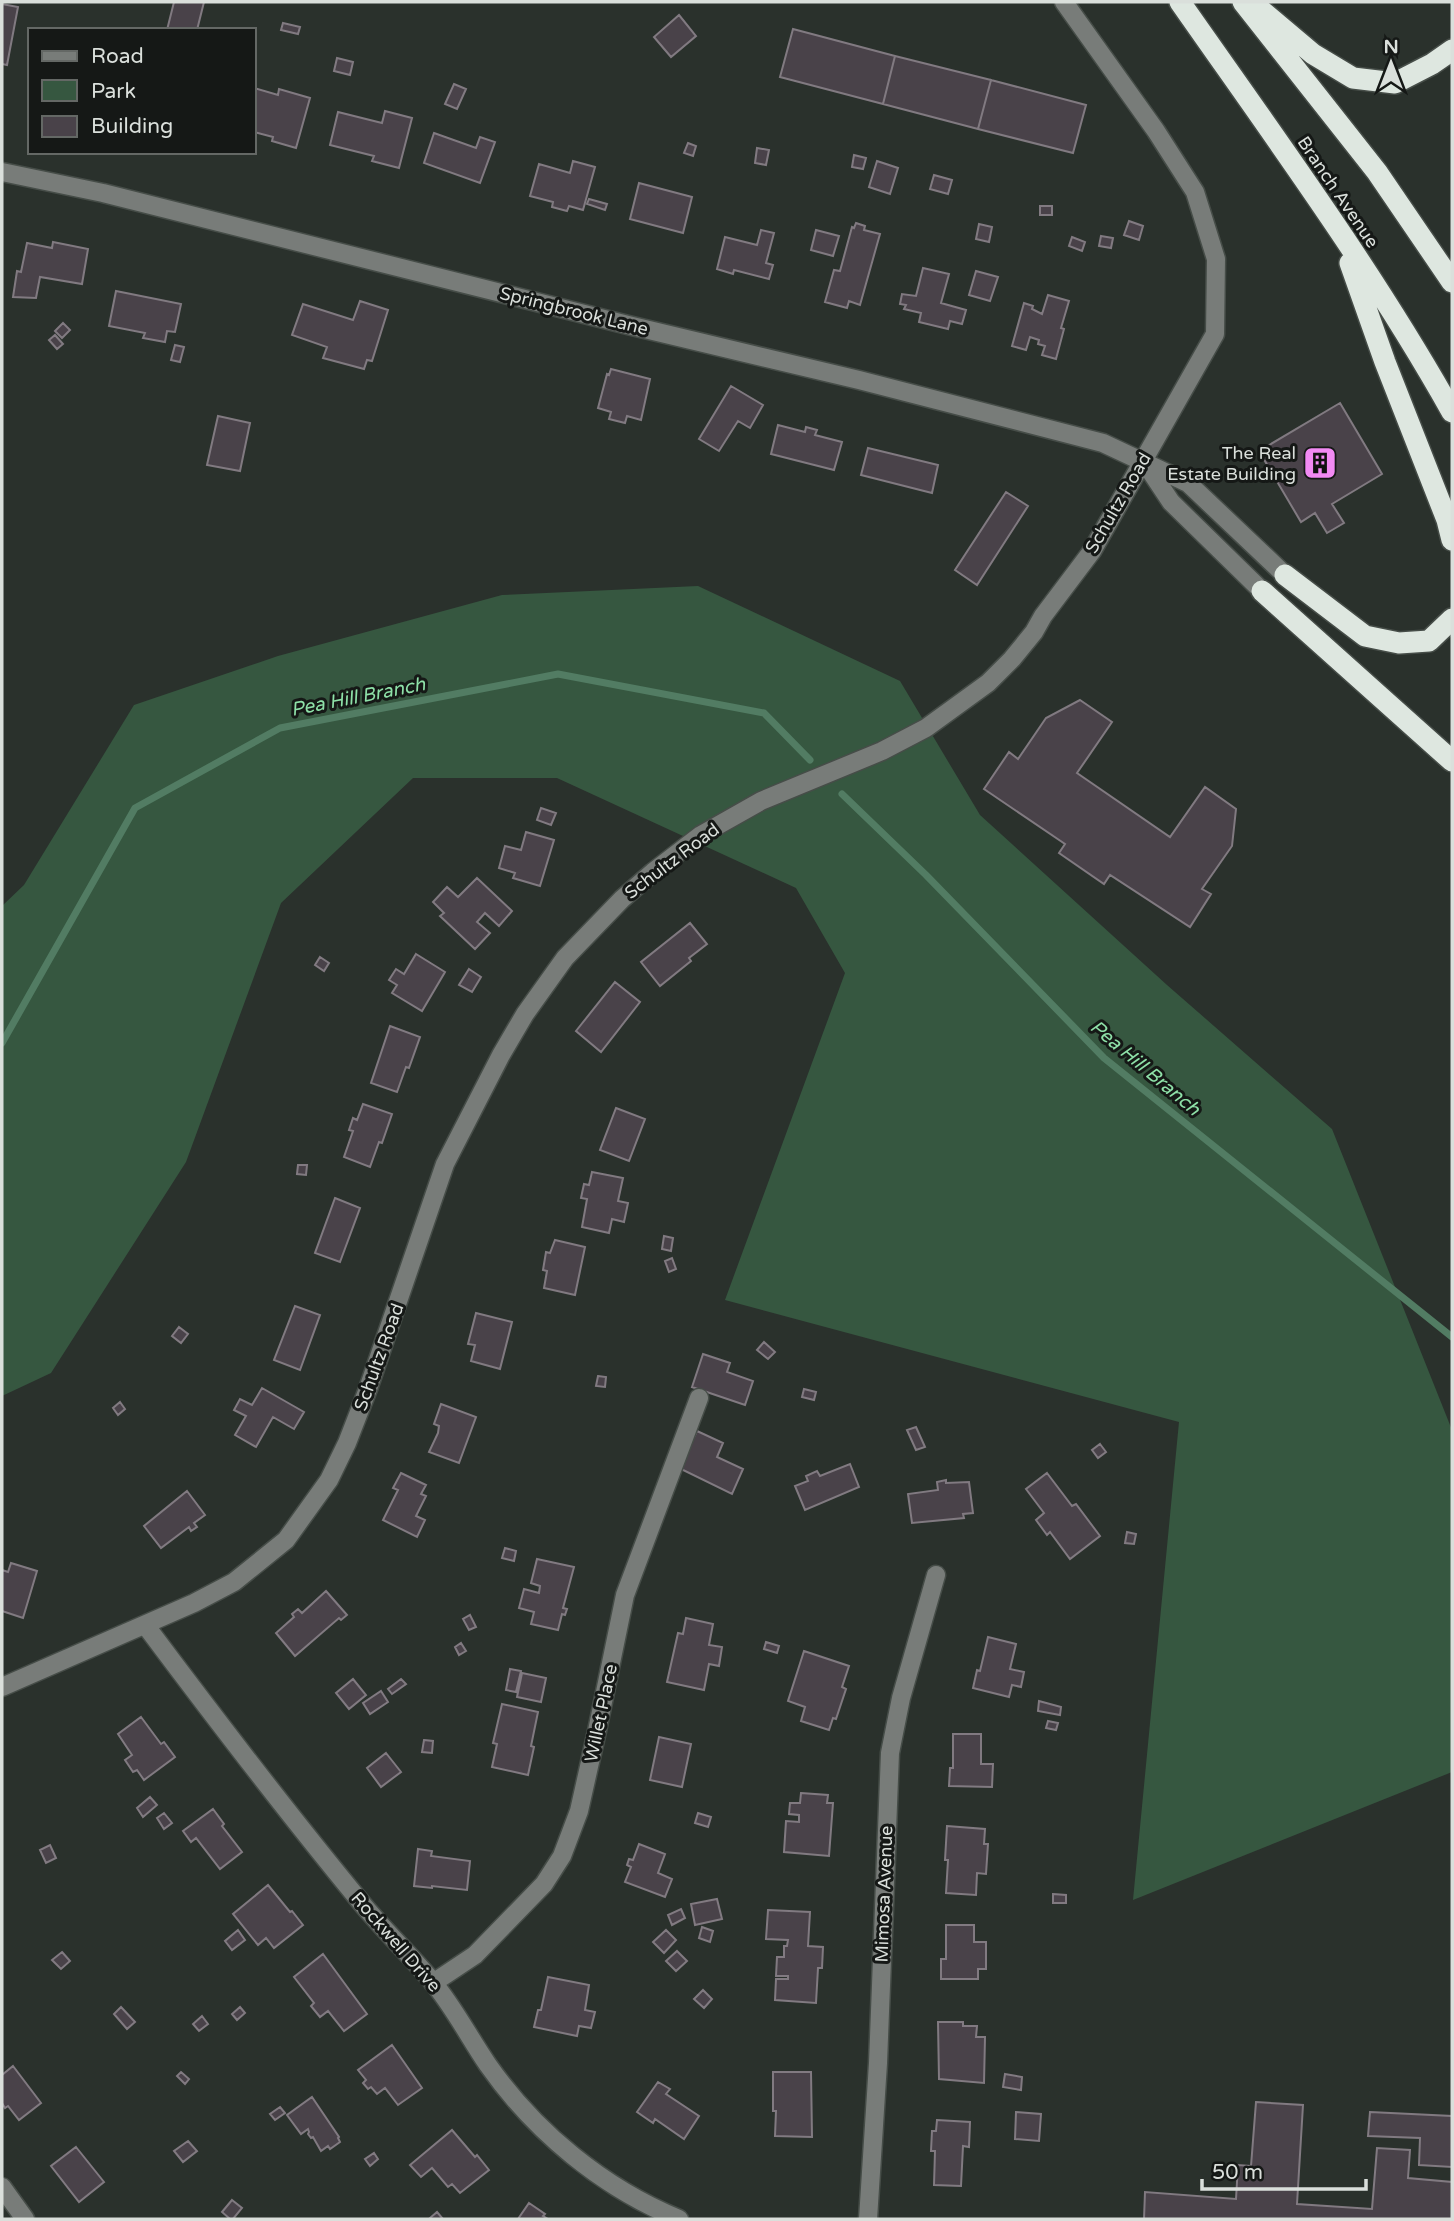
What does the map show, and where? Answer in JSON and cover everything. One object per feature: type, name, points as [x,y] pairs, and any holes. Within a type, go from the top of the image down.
[{"type":"highway","name":"Branch Avenue","points":[[1180,2],[1339,232],[1452,412]]},
{"type":"highway","points":[[1243,2],[1377,172],[1452,282]]},
{"type":"highway","points":[[1251,2],[1312,54],[1353,78],[1395,83],[1452,50]]},
{"type":"highway","points":[[1339,232],[1385,362],[1447,520],[1452,540]]},
{"type":"highway","points":[[1285,575],[1365,636],[1399,643],[1429,641],[1452,619]]},
{"type":"highway","points":[[1262,591],[1452,761]]},
{"type":"street","name":"Schultz Road","points":[[2,1687],[146,1626],[234,1582],[286,1540],[329,1480],[347,1443],[445,1164],[501,1055],[525,1014],[565,958],[622,899],[701,835],[761,801],[893,746],[926,728],[988,683],[1034,632],[1091,551],[1215,334],[1216,259],[1195,192],[1156,131],[1064,2]]},
{"type":"street","name":"Springbrook Lane","points":[[2,172],[103,193],[1103,443],[1188,483],[1285,575]]},
{"type":"street","points":[[1143,460],[1171,502],[1262,591]]},
{"type":"street","name":"Willet Place","points":[[433,1983],[475,1955],[544,1884],[562,1856],[579,1811],[625,1595],[699,1398]]},
{"type":"street","name":"Mimosa Avenue","points":[[868,2219],[878,2063],[890,1754],[901,1698],[936,1575]]},
{"type":"street","name":"Rockwell Drive","points":[[146,1626],[257,1774],[366,1908],[433,1983],[489,2067],[537,2123],[598,2175],[679,2219]]},
{"type":"street","points":[[2,2187],[25,2219]]},
{"type":"green space","points":[[698,586],[900,681],[980,815],[1167,985],[1332,1129],[1452,1430],[1452,1772],[1133,1900],[1179,1422],[725,1300],[845,973],[796,888],[557,778],[413,778],[281,903],[186,1162],[51,1373],[2,1396],[2,906],[24,885],[134,705],[278,656],[502,595]]},
{"type":"building","points":[[174,2],[204,2],[198,28],[168,28]]},
{"type":"building","points":[[2,4],[18,7],[7,65],[2,64]]},
{"type":"building","points":[[679,15],[696,36],[671,57],[654,37]]},
{"type":"building","points":[[283,23],[300,27],[298,34],[281,30]]},
{"type":"building","points":[[793,29],[895,56],[883,104],[780,77]]},
{"type":"building","points":[[895,56],[991,80],[978,129],[883,104]]},
{"type":"building","points":[[337,58],[353,62],[350,75],[334,71]]},
{"type":"building","points":[[991,80],[1086,105],[1073,153],[978,129]]},
{"type":"building","points":[[454,84],[466,89],[457,109],[445,104]]},
{"type":"building","points":[[256,89],[278,95],[279,89],[310,98],[296,148],[272,141],[273,137],[256,133]]},
{"type":"building","points":[[385,111],[412,118],[399,168],[372,161],[374,156],[330,145],[338,112],[382,123]]},
{"type":"building","points":[[434,133],[476,148],[480,137],[495,142],[480,183],[424,163]]},
{"type":"building","points":[[688,143],[696,146],[693,156],[684,153]]},
{"type":"building","points":[[757,148],[769,150],[766,165],[755,163]]},
{"type":"building","points":[[854,155],[866,158],[863,169],[852,167]]},
{"type":"building","points":[[573,161],[595,167],[583,210],[569,206],[567,211],[552,207],[553,202],[530,196],[539,164],[570,173]]},
{"type":"building","points":[[877,161],[898,168],[890,194],[869,187]]},
{"type":"building","points":[[934,175],[952,180],[948,194],[930,189]]},
{"type":"building","points":[[639,183],[692,197],[683,233],[630,219]]},
{"type":"building","points":[[589,199],[607,204],[605,210],[587,204]]},
{"type":"building","points":[[1040,206],[1052,206],[1052,215],[1040,215]]},
{"type":"building","points":[[1129,221],[1143,226],[1139,240],[1124,235]]},
{"type":"building","points":[[856,223],[865,226],[864,230],[880,234],[860,305],[849,301],[847,308],[825,302],[834,270],[840,271],[852,227],[854,228]]},
{"type":"building","points":[[979,224],[992,227],[989,242],[976,239]]},
{"type":"building","points":[[761,230],[774,233],[766,263],[773,265],[769,279],[734,270],[733,274],[717,269],[725,237],[757,245]]},
{"type":"building","points":[[816,230],[839,236],[833,256],[811,250]]},
{"type":"building","points":[[1101,236],[1113,238],[1111,248],[1099,246]]},
{"type":"building","points":[[1072,237],[1085,242],[1082,251],[1069,246]]},
{"type":"building","points":[[53,242],[88,249],[82,284],[40,277],[36,298],[13,297],[17,271],[21,272],[27,243],[52,248]]},
{"type":"building","points":[[923,268],[949,274],[941,303],[966,310],[962,324],[950,321],[948,329],[919,322],[921,313],[904,309],[906,305],[900,304],[902,294],[916,296]]},
{"type":"building","points":[[976,271],[998,277],[990,301],[969,295]]},
{"type":"building","points":[[116,291],[181,304],[175,332],[167,331],[165,342],[143,338],[145,333],[109,326]]},
{"type":"building","points":[[1048,295],[1069,301],[1056,359],[1042,355],[1045,346],[1030,337],[1026,350],[1012,346],[1024,303],[1033,306],[1032,309],[1042,314]]},
{"type":"building","points":[[360,301],[388,310],[372,361],[367,360],[364,369],[323,358],[327,347],[292,335],[303,304],[353,320]]},
{"type":"building","points":[[63,323],[70,330],[62,338],[55,331]]},
{"type":"building","points":[[55,335],[63,344],[57,349],[49,340]]},
{"type":"building","points":[[175,345],[184,347],[180,362],[171,360]]},
{"type":"building","points":[[611,369],[650,379],[641,420],[627,416],[625,423],[609,419],[611,412],[598,408],[607,374],[609,375]]},
{"type":"building","points":[[731,386],[763,405],[750,428],[738,421],[719,451],[699,439]]},
{"type":"building","name":"The Real Estate Building","points":[[1340,403],[1382,474],[1332,504],[1344,523],[1327,533],[1315,513],[1301,522],[1259,451]]},
{"type":"building","points":[[218,416],[250,423],[240,471],[207,465]]},
{"type":"building","points":[[778,425],[805,432],[806,427],[817,430],[815,435],[842,442],[834,470],[771,454]]},
{"type":"building","points":[[868,448],[938,465],[932,493],[861,475]]},
{"type":"building","points":[[1006,492],[1028,506],[977,585],[955,570]]},
{"type":"building","points":[[1080,700],[1112,722],[1077,773],[1170,837],[1205,787],[1236,809],[1232,846],[1202,889],[1211,894],[1190,927],[1110,875],[1104,884],[1059,853],[1065,844],[984,789],[1009,752],[1018,759],[1046,718]]},
{"type":"building","points":[[541,808],[556,813],[551,825],[537,820]]},
{"type":"building","points":[[526,832],[554,840],[540,886],[513,878],[515,873],[499,868],[505,846],[521,850]]},
{"type":"building","points":[[477,878],[512,911],[499,926],[485,913],[477,922],[490,933],[475,949],[440,916],[444,913],[433,902],[447,887],[458,897]]},
{"type":"building","points":[[690,923],[707,944],[660,986],[641,962]]},
{"type":"building","points":[[416,954],[445,972],[422,1011],[392,993],[397,985],[389,980],[396,969],[404,974]]},
{"type":"building","points":[[320,957],[329,963],[324,971],[315,965]]},
{"type":"building","points":[[469,969],[481,977],[472,992],[459,985]]},
{"type":"building","points":[[615,982],[640,1002],[601,1052],[576,1031]]},
{"type":"building","points":[[390,1026],[420,1037],[397,1092],[371,1083]]},
{"type":"building","points":[[363,1104],[392,1114],[370,1167],[344,1157],[353,1131],[349,1130],[353,1118],[357,1120]]},
{"type":"building","points":[[616,1108],[645,1119],[629,1161],[600,1150]]},
{"type":"building","points":[[298,1165],[307,1165],[306,1175],[297,1174]]},
{"type":"building","points":[[592,1172],[623,1178],[618,1201],[628,1203],[624,1222],[612,1219],[609,1233],[582,1227],[587,1199],[581,1198],[584,1184],[589,1185]]},
{"type":"building","points":[[335,1198],[360,1208],[340,1262],[315,1253]]},
{"type":"building","points":[[664,1236],[673,1238],[671,1251],[662,1249]]},
{"type":"building","points":[[555,1240],[585,1247],[575,1295],[544,1288],[546,1252],[550,1253]]},
{"type":"building","points":[[672,1258],[676,1269],[669,1272],[665,1261]]},
{"type":"building","points":[[295,1306],[320,1315],[300,1370],[274,1360]]},
{"type":"building","points":[[476,1313],[512,1322],[500,1369],[471,1361],[475,1345],[468,1344]]},
{"type":"building","points":[[179,1327],[188,1334],[181,1343],[172,1336]]},
{"type":"building","points":[[764,1342],[775,1352],[768,1359],[757,1350]]},
{"type":"building","points":[[703,1354],[730,1363],[727,1372],[753,1381],[745,1405],[692,1387]]},
{"type":"building","points":[[598,1376],[606,1377],[605,1387],[596,1386]]},
{"type":"building","points":[[262,1388],[304,1412],[294,1429],[273,1417],[256,1447],[235,1435],[246,1416],[234,1410],[240,1399],[252,1405]]},
{"type":"building","points":[[804,1389],[816,1392],[814,1400],[802,1397]]},
{"type":"building","points":[[120,1402],[125,1409],[118,1415],[113,1408]]},
{"type":"building","points":[[441,1404],[476,1417],[459,1463],[429,1452],[438,1433],[439,1426],[434,1424]]},
{"type":"building","points":[[916,1427],[925,1447],[916,1450],[907,1430]]},
{"type":"building","points":[[697,1431],[723,1443],[717,1457],[743,1469],[732,1494],[679,1468]]},
{"type":"building","points":[[1100,1444],[1106,1452],[1098,1458],[1092,1450]]},
{"type":"building","points":[[850,1464],[859,1487],[805,1510],[795,1486],[808,1481],[806,1476],[817,1471],[820,1476]]},
{"type":"building","points":[[401,1473],[426,1485],[421,1494],[426,1496],[416,1516],[425,1520],[417,1537],[383,1520],[398,1490],[393,1488]]},
{"type":"building","points":[[1047,1473],[1072,1506],[1076,1504],[1100,1536],[1070,1559],[1050,1532],[1047,1535],[1036,1520],[1044,1513],[1026,1489]]},
{"type":"building","points":[[946,1480],[946,1483],[969,1482],[973,1513],[963,1514],[964,1518],[912,1523],[908,1494],[938,1490],[937,1482]]},
{"type":"building","points":[[187,1491],[205,1515],[194,1523],[197,1527],[191,1531],[189,1527],[161,1548],[144,1526]]},
{"type":"building","points":[[1127,1532],[1136,1534],[1134,1544],[1125,1543]]},
{"type":"building","points":[[505,1548],[516,1551],[514,1561],[502,1558]]},
{"type":"building","points":[[537,1559],[574,1567],[563,1608],[567,1609],[565,1615],[562,1614],[558,1630],[531,1624],[534,1612],[519,1608],[524,1589],[539,1593],[540,1586],[531,1583]]},
{"type":"building","points":[[11,1563],[37,1571],[23,1618],[2,1611],[2,1570],[8,1572]]},
{"type":"building","points":[[326,1591],[347,1615],[341,1620],[339,1618],[295,1656],[276,1633],[294,1617],[292,1614],[298,1609],[302,1613]]},
{"type":"building","points":[[470,1615],[476,1627],[469,1630],[463,1619]]},
{"type":"building","points":[[686,1618],[713,1624],[709,1645],[722,1647],[719,1666],[709,1664],[704,1690],[667,1682],[678,1633],[683,1634]]},
{"type":"building","points":[[988,1637],[1016,1644],[1010,1669],[1024,1672],[1021,1687],[1012,1685],[1009,1697],[973,1688]]},
{"type":"building","points":[[766,1642],[779,1646],[777,1653],[764,1649]]},
{"type":"building","points":[[461,1643],[466,1651],[459,1655],[455,1647]]},
{"type":"building","points":[[804,1651],[849,1666],[842,1687],[846,1689],[836,1719],[833,1718],[829,1730],[801,1721],[805,1707],[788,1701]]},
{"type":"building","points":[[510,1669],[521,1671],[516,1692],[506,1690]]},
{"type":"building","points":[[522,1673],[546,1678],[541,1702],[517,1697]]},
{"type":"building","points":[[353,1679],[366,1695],[349,1709],[336,1693]]},
{"type":"building","points":[[401,1679],[406,1684],[392,1694],[388,1689]]},
{"type":"building","points":[[381,1691],[388,1702],[370,1714],[363,1703]]},
{"type":"building","points":[[1039,1701],[1061,1707],[1060,1715],[1038,1711]]},
{"type":"building","points":[[502,1704],[538,1712],[528,1775],[492,1767],[497,1744],[493,1743]]},
{"type":"building","points":[[141,1717],[161,1744],[164,1742],[175,1757],[144,1780],[137,1770],[133,1772],[125,1760],[132,1755],[118,1734]]},
{"type":"building","points":[[1048,1721],[1058,1723],[1056,1730],[1046,1728]]},
{"type":"building","points":[[953,1734],[981,1734],[981,1764],[993,1764],[992,1787],[949,1786],[950,1768],[953,1768]]},
{"type":"building","points":[[659,1737],[691,1744],[682,1787],[650,1780]]},
{"type":"building","points":[[424,1740],[433,1741],[432,1753],[422,1752]]},
{"type":"building","points":[[386,1753],[401,1772],[381,1787],[367,1768]]},
{"type":"building","points":[[801,1793],[828,1795],[827,1803],[833,1803],[829,1856],[784,1852],[786,1821],[799,1822],[799,1815],[789,1814],[790,1803],[800,1803]]},
{"type":"building","points":[[150,1797],[157,1805],[143,1817],[137,1808]]},
{"type":"building","points":[[213,1809],[242,1852],[220,1869],[196,1838],[191,1842],[183,1831]]},
{"type":"building","points":[[164,1813],[172,1823],[164,1829],[157,1818]]},
{"type":"building","points":[[698,1813],[711,1817],[708,1827],[695,1823]]},
{"type":"building","points":[[947,1826],[985,1829],[984,1844],[988,1844],[986,1874],[977,1873],[976,1895],[946,1893]]},
{"type":"building","points":[[639,1844],[665,1854],[658,1873],[672,1879],[665,1897],[625,1882],[631,1867],[627,1865],[629,1859],[633,1860]]},
{"type":"building","points":[[50,1845],[56,1858],[46,1863],[40,1850]]},
{"type":"building","points":[[418,1849],[432,1851],[431,1856],[470,1861],[467,1890],[414,1886]]},
{"type":"building","points":[[268,1885],[303,1925],[274,1948],[266,1938],[258,1945],[233,1914]]},
{"type":"building","points":[[1053,1894],[1066,1895],[1066,1903],[1053,1903]]},
{"type":"building","points":[[717,1899],[722,1919],[695,1925],[691,1904]]},
{"type":"building","points":[[681,1909],[685,1918],[672,1925],[668,1915]]},
{"type":"building","points":[[768,1910],[810,1912],[808,1946],[823,1947],[822,1968],[818,1968],[816,2003],[775,2000],[776,1979],[788,1979],[788,1976],[776,1976],[777,1957],[784,1957],[784,1946],[787,1946],[788,1940],[766,1939]]},
{"type":"building","points":[[946,1925],[974,1925],[974,1942],[986,1942],[986,1969],[978,1969],[978,1979],[941,1979],[941,1959],[946,1959]]},
{"type":"building","points":[[702,1927],[713,1931],[710,1942],[699,1938]]},
{"type":"building","points":[[238,1930],[245,1940],[232,1950],[225,1941]]},
{"type":"building","points":[[666,1930],[676,1940],[664,1953],[653,1942]]},
{"type":"building","points":[[677,1951],[687,1961],[676,1971],[666,1961]]},
{"type":"building","points":[[62,1952],[70,1961],[61,1969],[52,1960]]},
{"type":"building","points":[[323,1954],[367,2014],[344,2031],[328,2011],[320,2017],[311,2006],[314,2003],[294,1977]]},
{"type":"building","points":[[548,1977],[589,1985],[585,2010],[595,2012],[591,2028],[579,2026],[577,2036],[534,2027],[538,2010],[541,2010]]},
{"type":"building","points":[[703,1990],[712,1999],[704,2008],[694,1999]]},
{"type":"building","points":[[121,2007],[135,2022],[127,2029],[114,2014]]},
{"type":"building","points":[[240,2007],[245,2013],[237,2020],[232,2014]]},
{"type":"building","points":[[202,2016],[208,2024],[199,2031],[193,2024]]},
{"type":"building","points":[[938,2022],[963,2022],[963,2026],[977,2026],[976,2037],[985,2037],[984,2083],[939,2079]]},
{"type":"building","points":[[392,2045],[422,2088],[398,2105],[385,2088],[377,2094],[371,2087],[368,2089],[363,2083],[366,2080],[358,2070]]},
{"type":"building","points":[[13,2066],[41,2103],[19,2120],[8,2106],[5,2108],[2,2103],[2,2075]]},
{"type":"building","points":[[181,2072],[189,2079],[185,2084],[177,2076]]},
{"type":"building","points":[[773,2072],[811,2072],[812,2137],[775,2136]]},
{"type":"building","points":[[1005,2074],[1022,2077],[1021,2090],[1003,2087]]},
{"type":"building","points":[[658,2082],[670,2089],[666,2094],[699,2116],[684,2139],[655,2119],[653,2123],[637,2112]]},
{"type":"building","points":[[312,2097],[339,2137],[340,2142],[330,2149],[328,2146],[321,2151],[313,2137],[308,2134],[308,2129],[301,2134],[287,2115]]},
{"type":"building","points":[[1256,2102],[1303,2105],[1297,2204],[1372,2209],[1377,2148],[1410,2150],[1408,2178],[1452,2182],[1452,2219],[1144,2219],[1145,2192],[1236,2199],[1238,2165],[1251,2166]]},
{"type":"building","points":[[280,2107],[285,2113],[275,2120],[270,2114]]},
{"type":"building","points":[[1016,2112],[1041,2114],[1039,2141],[1015,2139]]},
{"type":"building","points":[[1370,2112],[1452,2116],[1452,2167],[1419,2165],[1420,2138],[1368,2136]]},
{"type":"building","points":[[937,2120],[970,2122],[969,2147],[963,2146],[961,2186],[934,2185],[935,2151],[931,2151],[932,2131],[936,2131]]},
{"type":"building","points":[[452,2130],[489,2170],[460,2193],[452,2184],[448,2187],[432,2168],[421,2177],[410,2165]]},
{"type":"building","points":[[188,2141],[197,2151],[183,2162],[174,2151]]},
{"type":"building","points":[[76,2147],[104,2182],[79,2202],[51,2166]]},
{"type":"building","points":[[374,2153],[378,2159],[370,2166],[365,2159]]},
{"type":"building","points":[[232,2200],[242,2208],[230,2219],[222,2212]]},
{"type":"building","points":[[529,2203],[545,2214],[543,2216],[548,2219],[518,2219]]},
{"type":"building","points":[[437,2212],[443,2219],[430,2218]]},
{"type":"waterway","name":"Pea Hill Branch","points":[[2,1043],[135,808],[280,728],[558,674],[764,713],[810,760]]},
{"type":"waterway","name":"Pea Hill Branch","points":[[842,794],[926,875],[1104,1058],[1452,1337]]},
{"type":"place","name":"The Real Estate Building","points":[[1320,463]]}]
